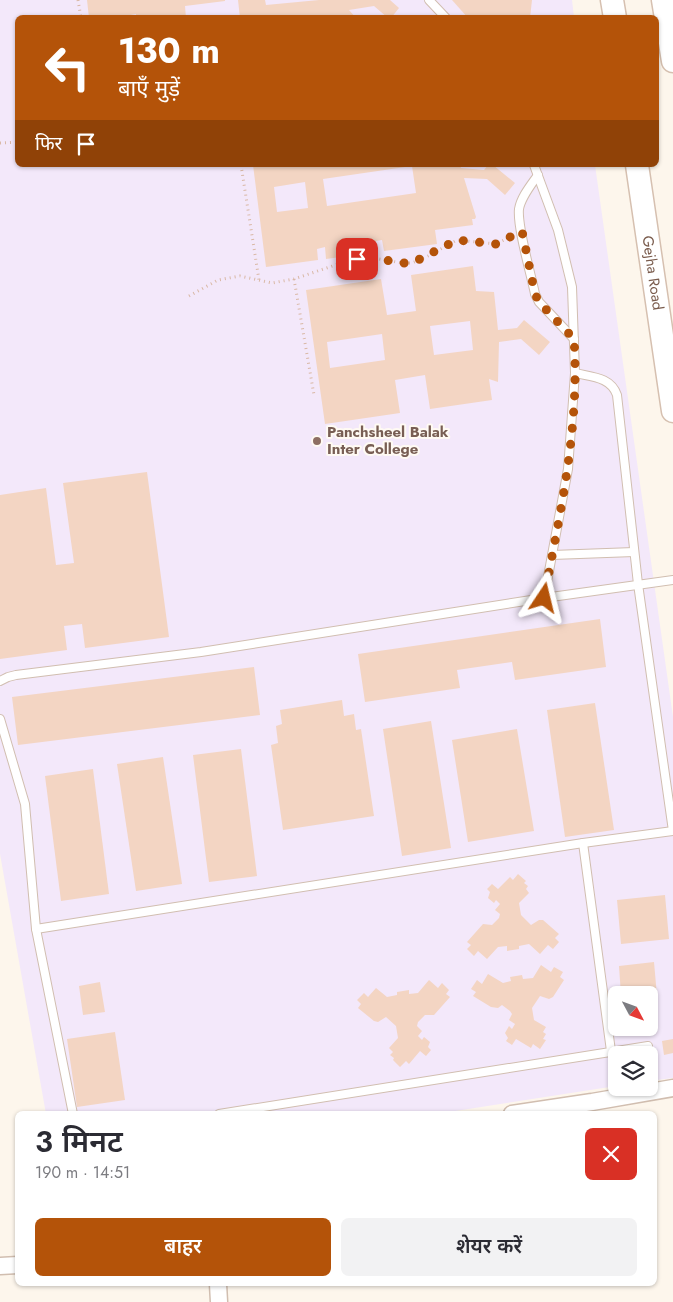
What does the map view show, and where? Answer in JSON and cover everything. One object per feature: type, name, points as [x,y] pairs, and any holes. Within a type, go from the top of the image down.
[{"type":"street","points":[[612,0],[614,15]]},
{"type":"street","points":[[663,0],[673,61]]},
{"type":"street","name":"Gejha Road","points":[[637,167],[673,411]]},
{"type":"street","points":[[532,1111],[673,1088]]},
{"type":"street","points":[[0,1266],[15,1265]]},
{"type":"street","points":[[218,1286],[219,1302]]},
{"type":"lane","points":[[430,0],[442,15]]},
{"type":"lane","points":[[535,167],[558,230],[572,286],[575,373],[568,469],[544,598]]},
{"type":"lane","points":[[538,175],[522,201],[520,208],[522,231],[535,294],[539,302],[574,339]]},
{"type":"lane","points":[[36,928],[583,843],[673,831],[638,584],[615,389],[606,381],[575,373]]},
{"type":"lane","points":[[552,555],[634,552]]},
{"type":"lane","points":[[0,682],[16,675],[201,652],[544,598],[673,580]]},
{"type":"lane","points":[[0,719],[24,804],[36,928],[72,1111]]},
{"type":"lane","points":[[583,843],[610,1046]]},
{"type":"lane","points":[[238,1111],[608,1051]]},
{"type":"path","points":[[78,0],[80,15]]},
{"type":"path","points":[[0,143],[15,142]]},
{"type":"path","points":[[241,167],[259,280]]},
{"type":"path","points":[[189,296],[218,280],[240,276],[272,282],[294,279],[362,256],[412,263],[457,240],[496,244],[522,231]]},
{"type":"path","points":[[294,279],[314,395]]},
{"type":"shaded area","name":"Panchsheel Balak Inter College","points":[[0,0],[572,0],[574,15],[15,15],[15,167],[595,167],[673,717],[673,1078],[658,1080],[658,1046],[608,1046],[608,1087],[455,1111],[45,1111],[0,854]]},
{"type":"building","points":[[87,0],[225,0],[185,6],[186,15],[89,15]]},
{"type":"building","points":[[238,0],[265,0],[266,5],[319,0],[390,0],[399,8],[393,15],[384,15],[374,6],[349,10],[353,15],[240,15]]},
{"type":"building","points":[[452,0],[532,0],[530,15],[465,15]]},
{"type":"building","points":[[253,167],[405,167],[323,179],[327,206],[416,193],[412,167],[461,167],[484,170],[486,167],[495,167],[515,183],[505,195],[487,179],[464,178],[476,217],[472,219],[473,225],[435,230],[437,244],[384,251],[382,240],[376,241],[378,252],[326,259],[325,247],[317,249],[318,260],[266,267]],"holes":[[[305,182],[308,208],[277,212],[274,187]]]},
{"type":"building","points":[[473,266],[476,291],[494,292],[498,330],[517,328],[524,320],[550,342],[539,355],[521,339],[499,342],[498,382],[489,379],[492,400],[430,409],[425,375],[395,380],[400,413],[325,424],[306,290],[381,279],[387,315],[416,311],[411,275]],"holes":[[[470,321],[473,350],[434,355],[430,326]],[[382,334],[385,360],[330,368],[327,342]]]},
{"type":"building","points":[[147,472],[169,637],[85,648],[82,624],[64,626],[67,650],[0,659],[0,495],[46,488],[56,565],[74,563],[63,483]]},
{"type":"building","points":[[600,619],[606,667],[515,680],[512,662],[457,670],[460,688],[365,702],[358,654]]},
{"type":"building","points":[[254,667],[260,715],[18,745],[12,697]]},
{"type":"building","points":[[342,700],[344,716],[354,714],[356,730],[361,729],[374,816],[283,830],[271,745],[278,743],[276,726],[282,724],[280,710]]},
{"type":"building","points":[[595,703],[614,830],[565,837],[547,710]]},
{"type":"building","points":[[431,721],[451,848],[402,856],[383,729]]},
{"type":"building","points":[[517,729],[534,831],[468,842],[452,740]]},
{"type":"building","points":[[241,749],[257,876],[209,882],[193,755]]},
{"type":"building","points":[[163,757],[182,884],[136,891],[117,764]]},
{"type":"building","points":[[93,769],[109,894],[61,901],[45,776]]},
{"type":"building","points":[[518,874],[526,881],[524,883],[528,886],[526,889],[529,893],[519,903],[521,915],[531,925],[539,920],[543,920],[559,934],[555,938],[559,942],[553,949],[548,945],[540,954],[529,944],[519,946],[519,949],[507,951],[507,946],[498,947],[487,959],[478,951],[474,956],[467,949],[471,945],[467,942],[483,924],[492,925],[499,918],[500,914],[495,910],[500,904],[496,900],[494,903],[488,898],[490,892],[487,889],[492,884],[498,889],[510,877],[513,880]]},
{"type":"building","points":[[665,895],[669,939],[621,944],[617,900]]},
{"type":"building","points":[[654,962],[656,986],[620,986],[619,966]]},
{"type":"building","points":[[541,965],[551,972],[554,967],[563,972],[560,977],[564,980],[553,997],[549,999],[540,996],[532,1008],[534,1020],[546,1027],[543,1032],[546,1034],[543,1039],[546,1040],[540,1049],[533,1044],[531,1048],[516,1039],[512,1045],[506,1041],[508,1038],[505,1033],[509,1026],[512,1029],[515,1024],[509,1020],[512,1014],[510,1011],[502,1005],[498,1008],[491,1007],[473,996],[476,992],[471,989],[477,980],[482,984],[488,974],[503,983],[511,981],[510,977],[522,975],[523,979],[533,978]]},
{"type":"building","points":[[429,980],[438,988],[442,983],[449,990],[446,994],[450,997],[434,1015],[425,1015],[418,1022],[417,1026],[422,1031],[418,1036],[422,1040],[424,1037],[430,1042],[428,1047],[431,1050],[426,1056],[420,1051],[409,1064],[406,1061],[400,1067],[390,1055],[393,1052],[389,1048],[398,1038],[396,1026],[386,1017],[378,1022],[374,1021],[358,1008],[361,1004],[357,1000],[364,993],[368,997],[376,988],[387,997],[397,995],[397,992],[409,990],[409,994],[418,993]]},
{"type":"building","points":[[100,982],[105,1012],[83,1015],[79,986]]},
{"type":"building","points":[[115,1032],[125,1100],[77,1107],[67,1039]]},
{"type":"building","points":[[673,1039],[673,1053],[664,1055],[662,1041]]},
{"type":"place","name":"Panchsheel Balak Inter College","points":[[317,441]]},
{"type":"route","points":[[357,259],[362,256],[376,260],[412,263],[457,240],[496,244],[522,231],[535,294],[539,302],[574,339],[575,373],[570,453],[544,598]]}]
